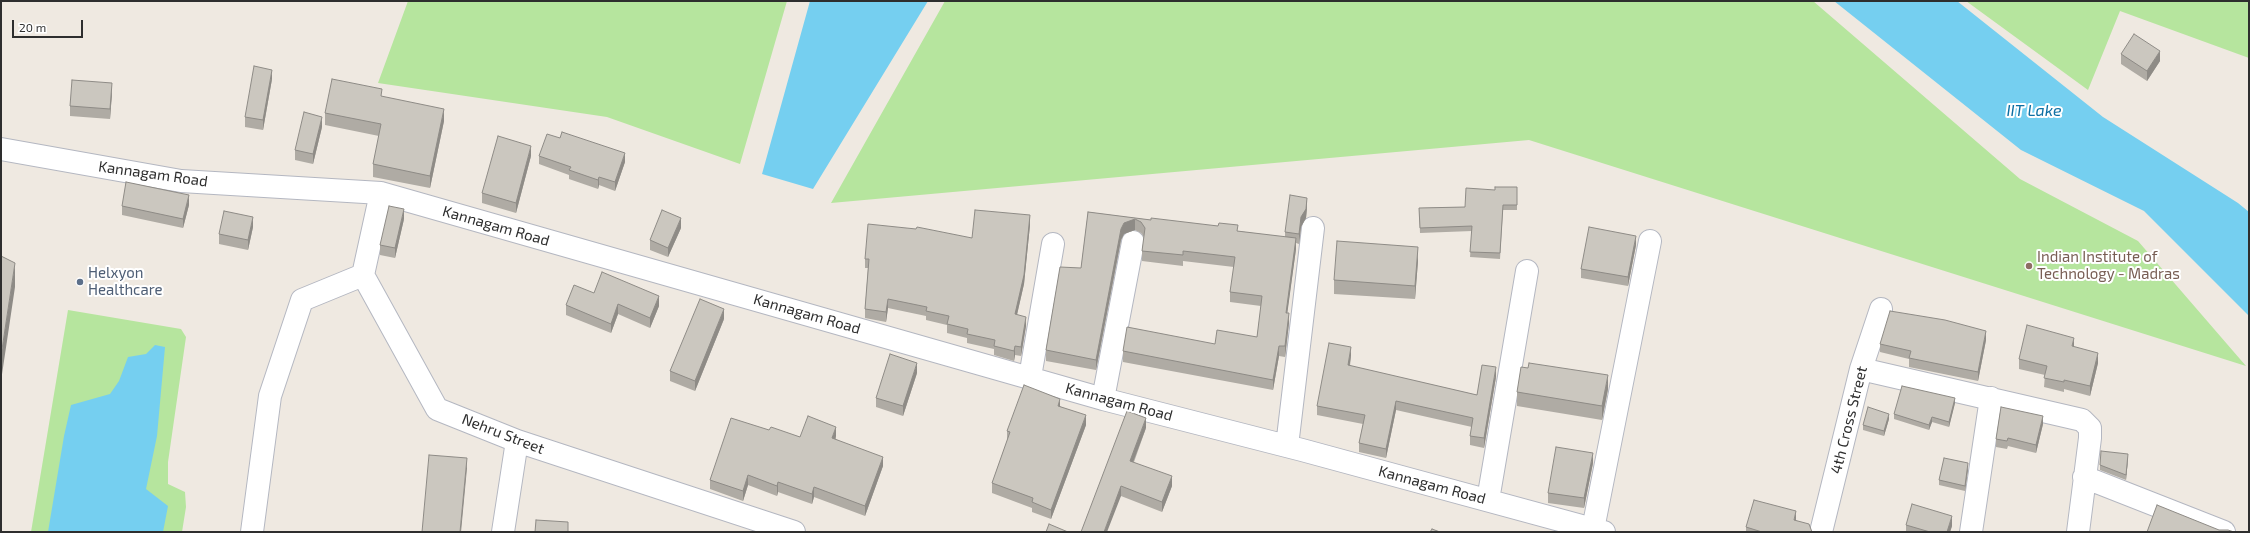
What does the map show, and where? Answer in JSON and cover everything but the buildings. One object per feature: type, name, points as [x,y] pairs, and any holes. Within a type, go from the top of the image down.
[{"type":"street","name":"Kannagam Road","points":[[1,149],[180,181],[381,193],[1103,399],[1287,446],[1599,530]]},
{"type":"street","points":[[252,532],[270,396],[302,300],[363,275],[381,193]]},
{"type":"street","points":[[1287,446],[1313,228]]},
{"type":"street","points":[[1599,530],[1650,241]]},
{"type":"street","points":[[1103,399],[1133,242]]},
{"type":"street","points":[[1030,377],[1053,244]]},
{"type":"street","points":[[1488,500],[1527,271]]},
{"type":"street","name":"Nehru Street","points":[[363,275],[437,409],[517,441],[794,532]]},
{"type":"street","name":"4th Cross Street","points":[[1821,532],[1861,369],[1881,309]]},
{"type":"street","points":[[1861,369],[2082,420],[2090,428],[2090,438],[2078,532]]},
{"type":"street","points":[[1971,532],[1991,398]]},
{"type":"street","points":[[503,532],[517,441]]},
{"type":"street","points":[[2084,478],[2224,532]]},
{"type":"green space","points":[[408,1],[787,1],[740,164],[607,117],[378,83]]},
{"type":"green space","points":[[945,1],[1813,1],[2020,179],[2138,241],[2246,366],[1529,140],[831,203]]},
{"type":"green space","points":[[1966,1],[2249,1],[2249,58],[2120,11],[2088,90]]},
{"type":"green space","points":[[68,310],[181,329],[186,337],[168,462],[168,484],[185,492],[186,507],[182,532],[31,532]]},
{"type":"water","points":[[810,1],[928,1],[813,189],[762,174]]},
{"type":"water","name":"IIT Lake","points":[[1834,1],[1957,1],[2103,117],[2238,203],[2249,212],[2249,316],[2144,211],[2021,150]]},
{"type":"water","points":[[155,345],[165,347],[157,436],[146,489],[168,506],[163,532],[48,532],[64,436],[71,405],[110,394],[119,381],[128,357],[146,354]]},
{"type":"place","name":"Indian Institute of Technology - Madras","points":[[2029,266]]},
{"type":"place","name":"Helxyon Healthcare","points":[[80,282]]}]
